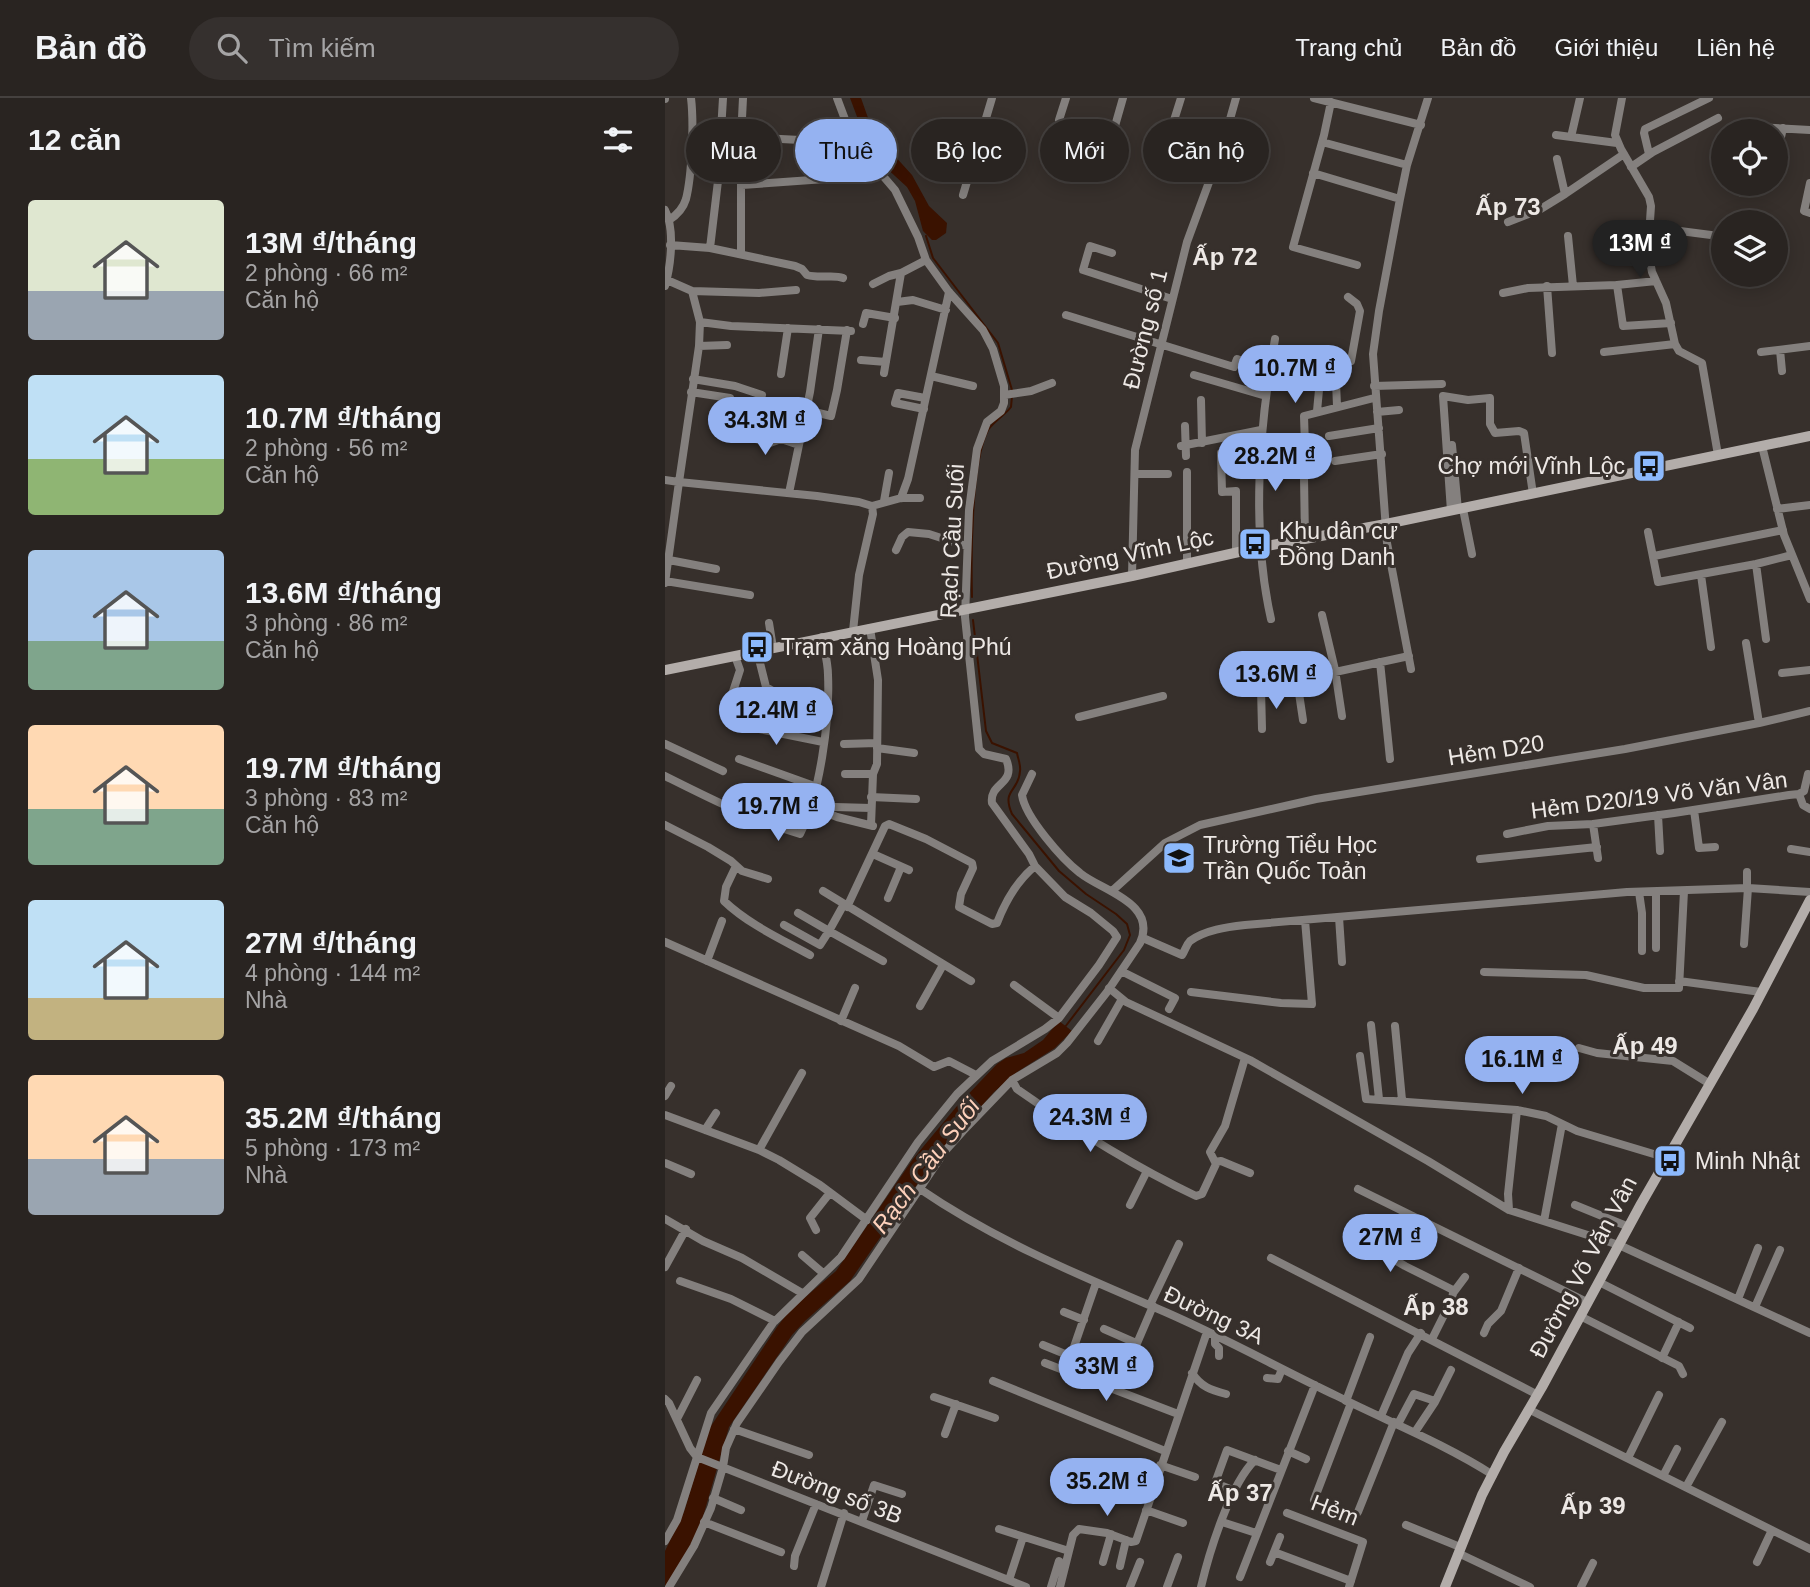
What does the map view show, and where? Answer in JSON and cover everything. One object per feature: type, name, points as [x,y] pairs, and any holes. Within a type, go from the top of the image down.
[{"type":"main road","name":"Đường Vĩnh Lộc","points":[[665,670],[1810,436]]},
{"type":"main road","name":"Đường Võ Văn Vân","points":[[1445,1587],[1493,1475],[1808,908]]},
{"type":"street","points":[[669,220],[680,213],[686,200],[691,98]]},
{"type":"street","points":[[721,119],[723,98]]},
{"type":"street","points":[[742,119],[743,98]]},
{"type":"street","points":[[837,98],[844,119]]},
{"type":"street","points":[[963,195],[992,98]]},
{"type":"street","points":[[1059,119],[1066,98]]},
{"type":"street","points":[[1117,119],[1123,98]]},
{"type":"street","points":[[1174,119],[1181,98]]},
{"type":"street","name":"Đường số 1","points":[[1132,576],[1135,450],[1187,242],[1223,144],[1236,98]]},
{"type":"street","points":[[1314,98],[1421,125]]},
{"type":"street","points":[[1411,669],[1387,543],[1382,454],[1374,398],[1373,354],[1407,165],[1428,98]]},
{"type":"street","points":[[1571,137],[1580,98]]},
{"type":"street","points":[[1622,98],[1615,135],[1617,143],[1650,197],[1648,250],[1656,281],[1666,303],[1675,344],[1679,351],[1702,363],[1718,455]]},
{"type":"street","points":[[1649,155],[1645,129],[1709,98]]},
{"type":"street","points":[[1331,102],[1293,247],[1357,265]]},
{"type":"street","points":[[1630,167],[1718,118]]},
{"type":"street","points":[[1788,128],[1810,130]]},
{"type":"street","points":[[1556,135],[1617,143]]},
{"type":"street","points":[[1322,142],[1407,165]]},
{"type":"street","points":[[1508,222],[1539,211],[1624,154]]},
{"type":"street","points":[[1557,159],[1565,194]]},
{"type":"street","points":[[1313,173],[1400,199]]},
{"type":"street","points":[[742,185],[795,181]]},
{"type":"street","points":[[710,248],[718,182]]},
{"type":"street","points":[[741,254],[742,182]]},
{"type":"street","points":[[888,182],[895,190],[918,237],[926,260],[949,292],[983,330],[993,349],[1004,386],[1010,394],[1031,391],[1052,383]]},
{"type":"street","points":[[1810,183],[1804,211],[1810,213]]},
{"type":"street","points":[[665,210],[669,220],[670,245],[666,283],[692,291],[759,293],[796,290]]},
{"type":"street","points":[[1650,227],[1711,235]]},
{"type":"street","points":[[1568,236],[1573,286]]},
{"type":"street","points":[[670,245],[710,248],[795,266],[807,275],[820,279],[836,275],[843,278]]},
{"type":"street","points":[[1112,253],[1090,246],[1083,271],[1172,299]]},
{"type":"street","points":[[873,284],[889,276],[901,274],[926,260]]},
{"type":"street","points":[[884,373],[901,274]]},
{"type":"street","points":[[1503,293],[1547,286],[1617,285],[1656,281]]},
{"type":"street","points":[[1617,285],[1623,326],[1671,323]]},
{"type":"street","points":[[1547,286],[1552,353]]},
{"type":"street","points":[[692,291],[700,322],[699,346],[669,532],[669,560],[665,582],[750,595]]},
{"type":"street","points":[[901,498],[908,479],[949,292]]},
{"type":"street","points":[[1337,406],[1336,382],[1348,360],[1360,311],[1357,304],[1348,297]]},
{"type":"street","points":[[897,302],[912,300],[946,310]]},
{"type":"street","points":[[863,324],[866,313],[895,318]]},
{"type":"street","points":[[1066,315],[1234,367],[1237,359],[1259,366]]},
{"type":"street","points":[[700,322],[730,326],[849,330],[831,416],[806,410]]},
{"type":"street","points":[[781,374],[787,328]]},
{"type":"street","points":[[789,493],[819,329]]},
{"type":"street","points":[[1271,620],[1261,547],[1261,434],[1275,339]]},
{"type":"street","points":[[1604,352],[1675,344]]},
{"type":"street","points":[[699,346],[727,345]]},
{"type":"street","points":[[1761,352],[1810,346]]},
{"type":"street","points":[[1273,348],[1312,362]]},
{"type":"street","points":[[1780,350],[1782,371]]},
{"type":"street","points":[[861,360],[886,362]]},
{"type":"street","points":[[1194,375],[1266,396]]},
{"type":"street","points":[[931,376],[973,386]]},
{"type":"street","points":[[693,379],[734,386],[762,395],[754,420]]},
{"type":"street","points":[[1374,386],[1442,384]]},
{"type":"street","points":[[1317,411],[1319,390]]},
{"type":"street","points":[[691,392],[730,398]]},
{"type":"street","points":[[924,409],[894,403],[898,393],[925,398]]},
{"type":"street","name":"Rạch Cầu Suối","points":[[665,1541],[677,1520],[711,1413],[775,1321],[841,1257],[918,1142],[976,1075],[992,1061],[1045,1030],[1059,1018],[1117,937],[1092,911],[1065,897],[1035,866],[992,803],[993,792],[1009,776],[1010,768],[1006,759],[984,754],[979,749],[965,609],[966,546],[977,449],[987,422],[1001,411],[1010,394]]},
{"type":"street","points":[[1472,554],[1457,510],[1443,396],[1468,400],[1490,398],[1490,424],[1495,433],[1524,433],[1533,494]]},
{"type":"street","points":[[1305,539],[1304,477],[1307,476],[1304,416],[1374,398]]},
{"type":"street","points":[[1201,400],[1202,443]]},
{"type":"street","points":[[1377,412],[1399,410]]},
{"type":"street","points":[[1185,426],[1183,446],[1186,456]]},
{"type":"street","points":[[1329,436],[1379,428]]},
{"type":"street","points":[[1183,446],[1261,434]]},
{"type":"street","points":[[741,435],[770,443],[782,439],[799,445]]},
{"type":"street","points":[[1452,445],[1457,510]]},
{"type":"street","points":[[1762,446],[1783,530],[1810,599]]},
{"type":"street","points":[[1221,453],[1222,492],[1236,491],[1236,552]]},
{"type":"street","points":[[1335,461],[1382,454]]},
{"type":"street","points":[[1187,472],[1187,563]]},
{"type":"street","points":[[884,502],[889,473]]},
{"type":"street","points":[[1136,474],[1168,474]]},
{"type":"street","points":[[665,480],[789,493],[872,506],[901,498],[920,498]]},
{"type":"street","points":[[1777,509],[1810,505]]},
{"type":"street","points":[[853,631],[859,575],[873,513],[872,506]]},
{"type":"street","points":[[1654,556],[1783,530]]},
{"type":"street","points":[[896,550],[902,537],[908,532],[929,534],[966,546]]},
{"type":"street","points":[[1649,532],[1658,582],[1756,565],[1792,555]]},
{"type":"street","points":[[669,560],[716,569]]},
{"type":"street","points":[[1756,565],[1766,639]]},
{"type":"street","points":[[1701,575],[1711,648]]},
{"type":"street","points":[[1322,615],[1342,716]]},
{"type":"street","points":[[769,622],[773,648]]},
{"type":"street","points":[[870,628],[878,680],[877,764],[873,774],[871,825]]},
{"type":"street","points":[[665,776],[725,807],[766,824],[800,834],[812,807],[823,743],[828,672],[822,637]]},
{"type":"street","points":[[1746,643],[1759,723]]},
{"type":"street","points":[[757,651],[766,687],[779,695]]},
{"type":"street","points":[[736,656],[740,670],[728,714],[754,728],[823,743]]},
{"type":"street","points":[[1262,729],[1261,688],[1409,656]]},
{"type":"street","points":[[1380,662],[1390,759]]},
{"type":"street","points":[[1782,673],[1810,670]]},
{"type":"street","points":[[1297,680],[1303,720]]},
{"type":"street","points":[[1079,718],[1163,696]]},
{"type":"street","name":"Hẻm D20","points":[[1112,891],[1164,843],[1189,830],[1224,819],[1316,799],[1625,749],[1810,711]]},
{"type":"street","points":[[665,744],[723,771]]},
{"type":"street","points":[[844,744],[877,746],[914,753]]},
{"type":"street","points":[[739,759],[817,787]]},
{"type":"street","points":[[845,774],[873,774]]},
{"type":"street","points":[[669,1587],[694,1546],[704,1522],[734,1429],[796,1339],[859,1279],[945,1151],[1012,1080],[1058,1053],[1080,1029],[1143,938],[1138,912],[1129,901],[1112,891],[1102,890],[1065,861],[1027,809],[1022,795],[1032,774]]},
{"type":"street","points":[[1799,794],[1804,791],[1808,778]]},
{"type":"street","name":"Hẻm D20/19 Võ Văn Vân","points":[[1507,834],[1548,826],[1593,824],[1799,794],[1803,805],[1810,809]]},
{"type":"street","points":[[871,797],[916,799]]},
{"type":"street","points":[[812,807],[837,817],[884,829]]},
{"type":"street","points":[[835,807],[871,808]]},
{"type":"street","points":[[1694,810],[1699,848],[1715,847]]},
{"type":"street","points":[[1658,815],[1660,850]]},
{"type":"street","points":[[784,925],[820,946],[846,905],[887,824],[897,826],[972,863],[973,868],[961,894],[960,906],[992,924],[997,923],[1021,880],[1035,866]]},
{"type":"street","points":[[1593,824],[1598,858]]},
{"type":"street","points":[[665,825],[708,847],[742,871],[768,879]]},
{"type":"street","points":[[1480,859],[1597,847]]},
{"type":"street","points":[[1791,849],[1810,852]]},
{"type":"street","points":[[873,854],[905,868],[888,898]]},
{"type":"street","points":[[736,866],[726,887],[724,901],[761,928],[810,955]]},
{"type":"street","points":[[1744,944],[1747,872]]},
{"type":"street","points":[[1143,938],[1182,955],[1188,943],[1214,931],[1245,925],[1639,892],[1748,888],[1810,892]]},
{"type":"street","points":[[823,891],[971,981]]},
{"type":"street","points":[[1483,972],[1586,975],[1655,989],[1679,988],[1684,891]]},
{"type":"street","points":[[1639,892],[1642,951]]},
{"type":"street","points":[[1656,892],[1656,948]]},
{"type":"street","points":[[798,913],[883,961]]},
{"type":"street","points":[[1339,917],[1342,962]]},
{"type":"street","points":[[1191,992],[1312,1004],[1305,920]]},
{"type":"street","points":[[707,961],[722,921]]},
{"type":"street","points":[[665,942],[899,1046],[935,1067],[947,1061],[976,1075]]},
{"type":"street","points":[[920,1006],[943,965]]},
{"type":"street","points":[[1121,971],[1175,998],[1169,1009]]},
{"type":"street","points":[[1679,981],[1761,992]]},
{"type":"street","points":[[1014,985],[1059,1018]]},
{"type":"street","points":[[841,1021],[855,988]]},
{"type":"street","points":[[1109,988],[1122,999],[1245,1058],[1509,1210],[1619,1245],[1810,1333]]},
{"type":"street","points":[[1098,1041],[1122,999]]},
{"type":"street","points":[[1371,1024],[1379,1099]]},
{"type":"street","points":[[1395,1026],[1402,1100]]},
{"type":"street","points":[[1579,1048],[1597,1053],[1673,1061],[1710,1084]]},
{"type":"street","points":[[1360,1056],[1366,1099],[1517,1110],[1546,1116],[1577,1131],[1667,1158]]},
{"type":"street","points":[[1216,1162],[1210,1152],[1225,1126],[1245,1058]]},
{"type":"street","points":[[759,1150],[802,1073]]},
{"type":"street","points":[[1012,1080],[1017,1088],[1033,1100],[1146,1171],[1196,1196],[1202,1194],[1216,1162]]},
{"type":"street","points":[[665,1096],[671,1086]]},
{"type":"street","points":[[1509,1210],[1508,1194],[1517,1110]]},
{"type":"street","points":[[705,1130],[716,1113]]},
{"type":"street","points":[[665,1115],[759,1150],[810,1179],[867,1220]]},
{"type":"street","points":[[1544,1221],[1562,1124]]},
{"type":"street","points":[[1216,1162],[1221,1161],[1250,1173]]},
{"type":"street","points":[[665,1163],[691,1174]]},
{"type":"street","points":[[1130,1205],[1146,1171]]},
{"type":"street","name":"Đường 3A","points":[[920,1189],[978,1226],[1415,1432],[1493,1475]]},
{"type":"street","points":[[1357,1189],[1587,1302]]},
{"type":"street","points":[[816,1230],[810,1218],[829,1194]]},
{"type":"street","points":[[1575,1205],[1629,1227]]},
{"type":"street","points":[[665,1219],[703,1241],[742,1258],[802,1293]]},
{"type":"street","points":[[665,1267],[685,1229]]},
{"type":"street","points":[[1349,1233],[1405,1266],[1445,1285],[1453,1290],[1453,1293]]},
{"type":"street","points":[[1123,1376],[1179,1244]]},
{"type":"street","points":[[1738,1299],[1758,1248]]},
{"type":"street","points":[[1755,1307],[1780,1250]]},
{"type":"street","points":[[802,1255],[823,1273]]},
{"type":"street","points":[[1271,1258],[1538,1395]]},
{"type":"street","points":[[1484,1333],[1488,1324],[1501,1311],[1519,1268]]},
{"type":"street","points":[[1432,1339],[1453,1293],[1465,1277]]},
{"type":"street","points":[[680,1280],[731,1299],[775,1321]]},
{"type":"street","points":[[1599,1282],[1690,1328]]},
{"type":"street","points":[[1066,1370],[1096,1283]]},
{"type":"street","points":[[1064,1312],[1084,1320]]},
{"type":"street","points":[[1580,1316],[1679,1366],[1683,1374]]},
{"type":"street","points":[[1662,1358],[1679,1322]]},
{"type":"street","points":[[1104,1329],[1136,1343]]},
{"type":"street","points":[[1381,1416],[1408,1353],[1421,1333]]},
{"type":"street","points":[[1211,1334],[1219,1348],[1219,1356]]},
{"type":"street","points":[[1060,1587],[1073,1535],[1079,1529],[1136,1541],[1192,1373],[1211,1334]]},
{"type":"street","points":[[1314,1500],[1370,1337]]},
{"type":"street","points":[[1043,1345],[1104,1370]]},
{"type":"street","points":[[1045,1363],[1178,1414]]},
{"type":"street","points":[[1267,1378],[1278,1379],[1282,1369]]},
{"type":"street","points":[[1415,1432],[1451,1370]]},
{"type":"street","points":[[1192,1373],[1198,1383],[1210,1390],[1226,1394]]},
{"type":"street","points":[[677,1419],[697,1380]]},
{"type":"street","points":[[993,1381],[1165,1451]]},
{"type":"street","points":[[1240,1577],[1315,1385]]},
{"type":"street","points":[[1206,1399],[1210,1390]]},
{"type":"street","points":[[1358,1512],[1396,1423],[1414,1394],[1435,1401]]},
{"type":"street","points":[[1628,1458],[1659,1395]]},
{"type":"street","points":[[935,1397],[995,1418]]},
{"type":"street","points":[[665,1399],[690,1448],[697,1456]]},
{"type":"street","points":[[946,1434],[956,1404]]},
{"type":"street","points":[[1530,1410],[1810,1549]]},
{"type":"street","points":[[1686,1487],[1722,1422]]},
{"type":"street","points":[[734,1429],[809,1455]]},
{"type":"street","points":[[1663,1476],[1677,1449]]},
{"type":"street","points":[[1235,1491],[1215,1483],[1227,1450],[1281,1470]]},
{"type":"street","points":[[1288,1451],[1306,1459]]},
{"type":"street","name":"Đường số 3B","points":[[697,1456],[1017,1584]]},
{"type":"street","points":[[1201,1587],[1210,1553],[1243,1471],[1255,1460]]},
{"type":"street","points":[[1160,1465],[1195,1477]]},
{"type":"street","points":[[862,1521],[874,1485],[902,1494]]},
{"type":"street","points":[[713,1498],[741,1510]]},
{"type":"street","points":[[794,1566],[795,1556],[816,1504]]},
{"type":"street","points":[[1146,1510],[1183,1524]]},
{"type":"street","points":[[821,1587],[844,1513]]},
{"type":"street","name":"Hẻm","points":[[1287,1513],[1363,1542],[1350,1584]]},
{"type":"street","points":[[704,1522],[781,1552]]},
{"type":"street","points":[[1222,1522],[1256,1533]]},
{"type":"street","points":[[1406,1525],[1459,1550],[1512,1583],[1530,1587]]},
{"type":"street","points":[[999,1529],[1069,1551]]},
{"type":"street","points":[[1757,1562],[1772,1530]]},
{"type":"street","points":[[1103,1562],[1111,1534]]},
{"type":"street","points":[[1017,1584],[1023,1537]]},
{"type":"street","points":[[1270,1562],[1280,1537]]},
{"type":"street","points":[[1119,1566],[1126,1540]]},
{"type":"street","points":[[1275,1552],[1350,1584]]},
{"type":"street","points":[[1167,1587],[1178,1557]]},
{"type":"street","points":[[1051,1587],[1059,1561]]},
{"type":"street","points":[[1130,1587],[1140,1562]]},
{"type":"street","points":[[1581,1587],[1593,1563]]},
{"type":"water","points":[[850,98],[861,98],[868,119],[858,119]]},
{"type":"water","points":[[897,158],[911,174],[911,182],[916,182],[929,206],[947,223],[946,233],[936,240],[932,240],[923,231],[915,201],[907,187],[897,178]]},
{"type":"water","points":[[1059,1021],[1072,1031],[1055,1048],[1017,1072],[994,1092],[934,1160],[850,1281],[792,1335],[729,1427],[700,1527],[693,1544],[665,1587],[665,1551],[684,1512],[709,1429],[777,1327],[790,1310],[836,1271],[913,1159],[957,1106],[997,1064],[1006,1058],[1024,1053],[1043,1040]]},
{"type":"waterway","name":"Rạch Cầu Suối","points":[[926,236],[933,258],[998,343],[1012,390]]},
{"type":"waterway","name":"Rạch Cầu Suối","points":[[972,597],[973,511],[978,464],[988,430],[1011,407],[1012,396]]},
{"type":"waterway","name":"Rạch Cầu Suối","points":[[973,620],[986,731],[992,743],[1017,753],[1020,764],[1019,778],[1008,800],[1012,814],[1059,871],[1086,894],[1116,914],[1127,924],[1130,935],[1124,950],[1065,1027]]},
{"type":"place","name":"Chợ mới Vĩnh Lộc","points":[[1649,466]]},
{"type":"place","name":"Khu dân cư Đồng Danh","points":[[1255,544]]},
{"type":"place","name":"Trạm xăng Hoàng Phú","points":[[757,647]]},
{"type":"place","name":"Trường Tiểu Học Trần Quốc Toản","points":[[1179,858]]},
{"type":"place","name":"Minh Nhật","points":[[1670,1161]]},
{"type":"district","name":"Ấp 73","points":[[1508,207]]},
{"type":"district","name":"Ấp 72","points":[[1225,257]]},
{"type":"district","name":"Ấp 49","points":[[1645,1046]]},
{"type":"district","name":"Ấp 38","points":[[1436,1307]]},
{"type":"district","name":"Ấp 37","points":[[1240,1493]]},
{"type":"district","name":"Ấp 39","points":[[1593,1506]]}]
